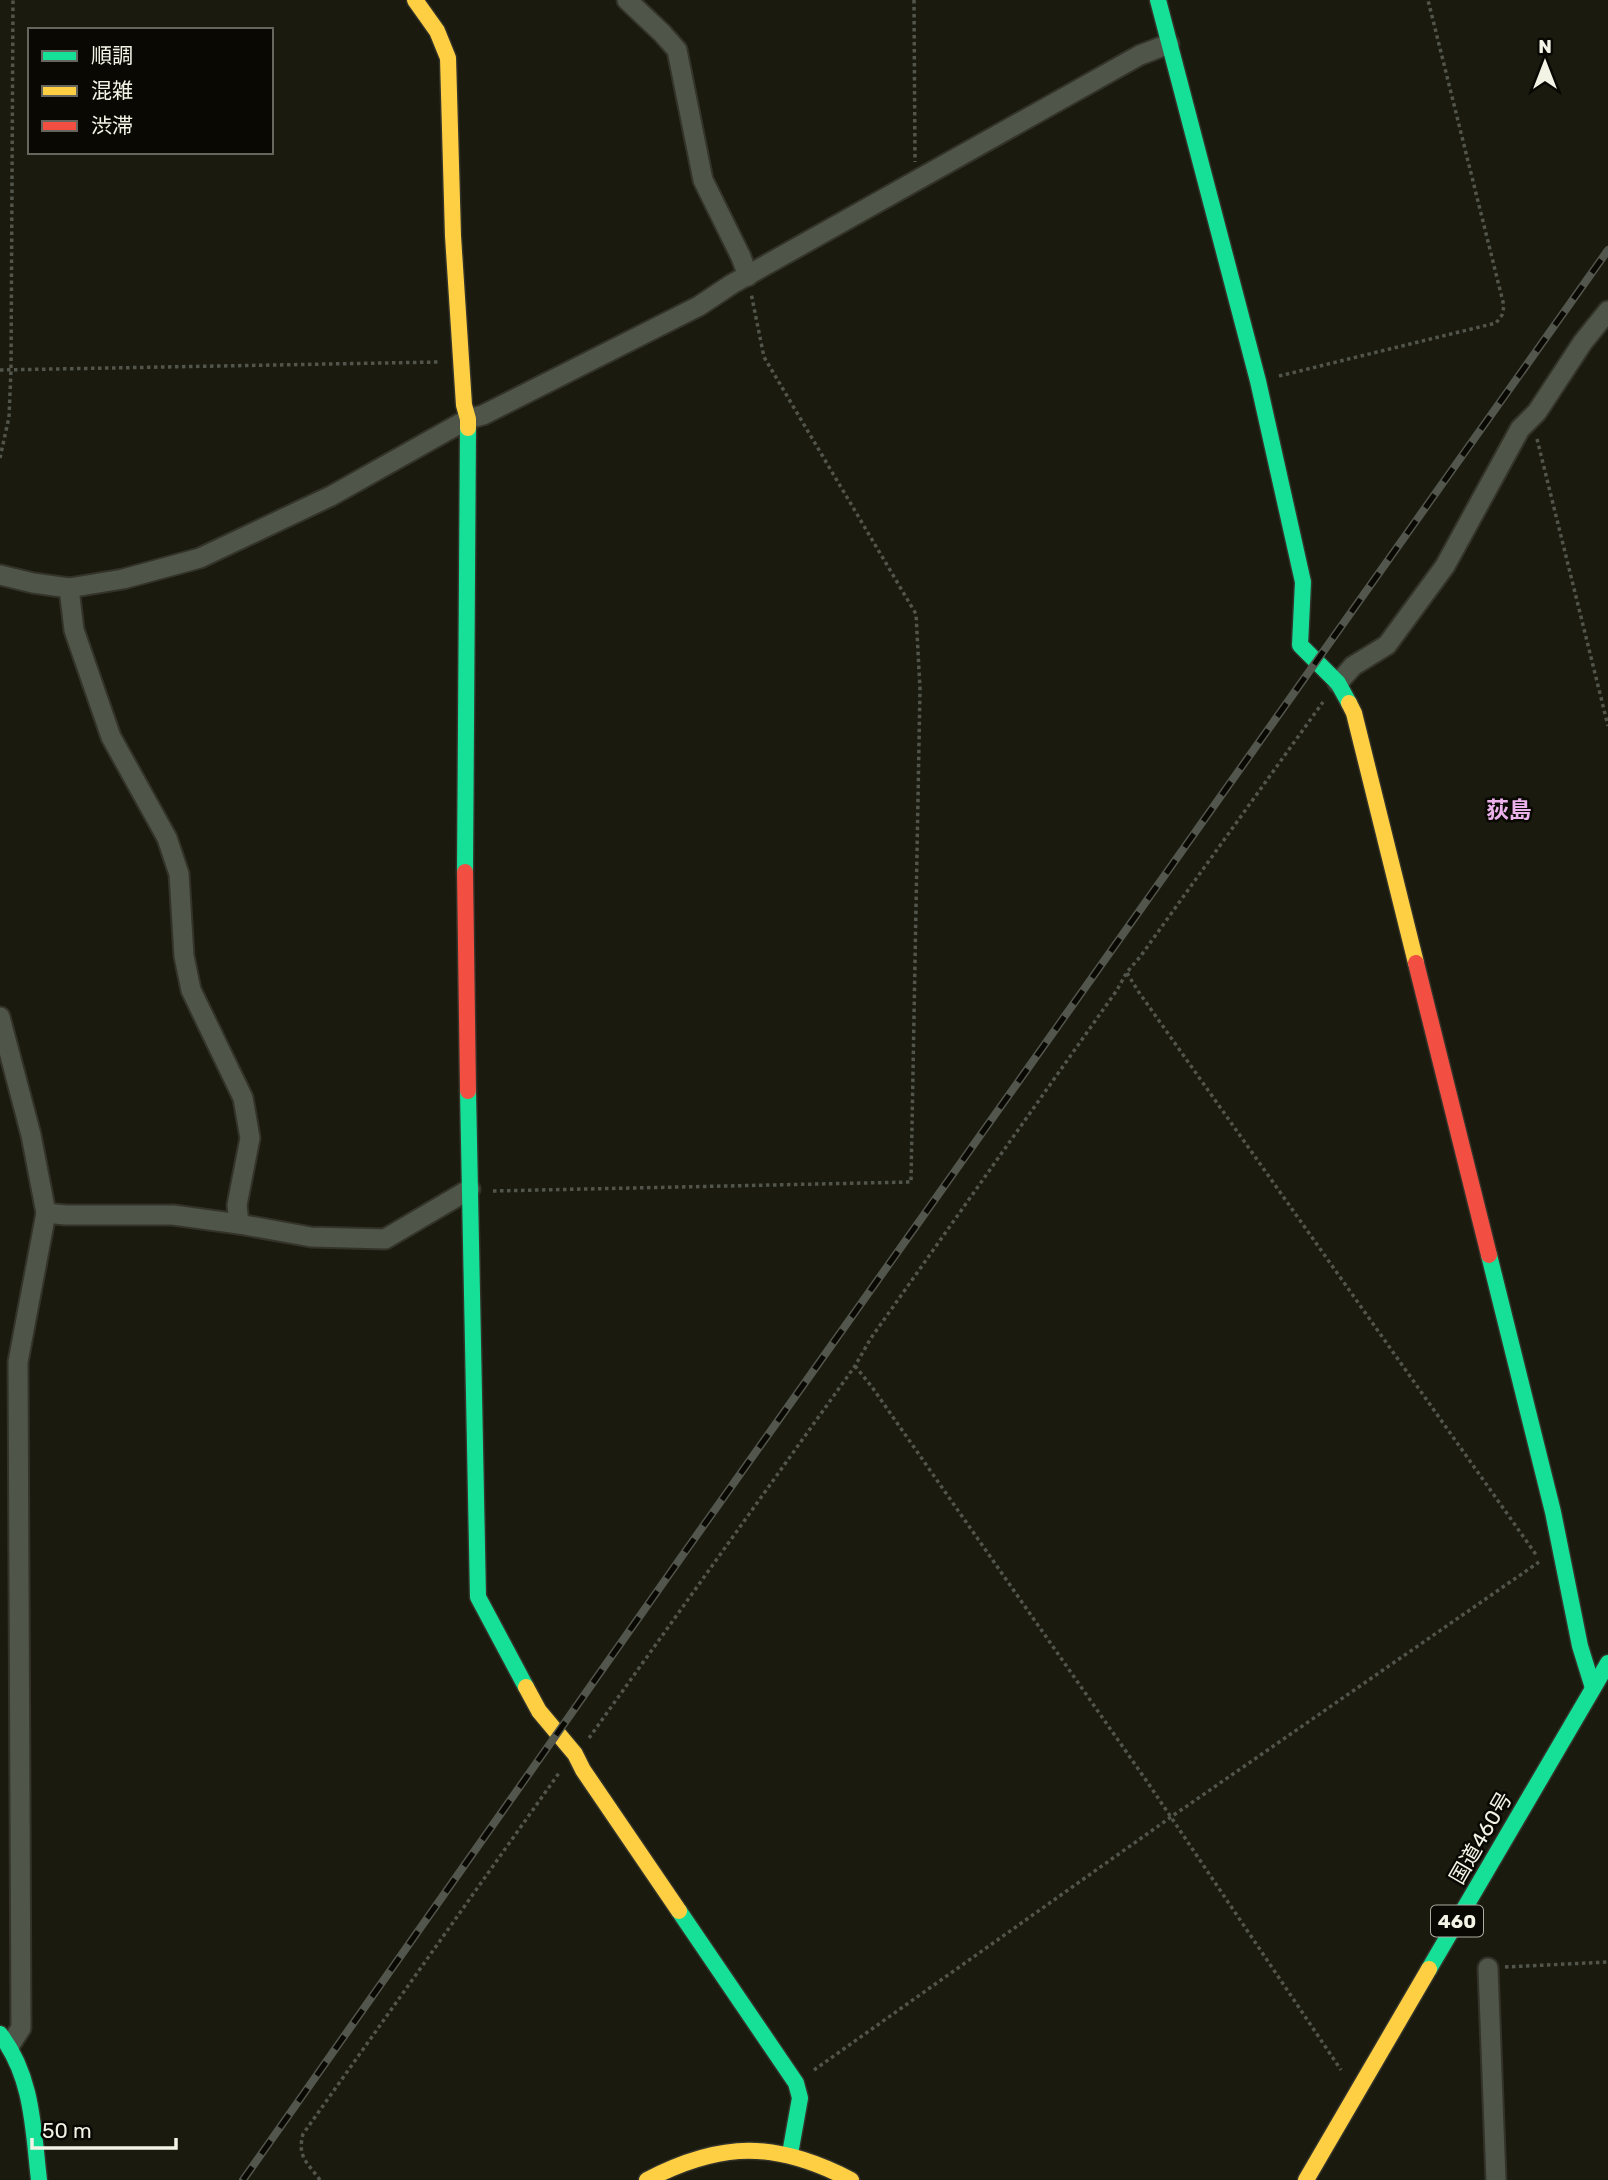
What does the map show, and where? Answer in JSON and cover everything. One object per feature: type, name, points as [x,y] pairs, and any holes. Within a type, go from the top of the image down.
[{"type":"main road","points":[[415,0],[437,31],[448,58],[453,236],[464,405],[468,419],[465,916],[478,1597],[539,1711],[575,1754],[583,1770],[796,2083],[800,2098],[790,2154]]},
{"type":"main road","points":[[1158,0],[1258,381],[1303,582],[1300,645],[1338,683],[1354,713],[1553,1512],[1580,1646],[1594,1688]]},
{"type":"main road","name":"国道460号","points":[[1306,2180],[1608,1663]]},
{"type":"main road","points":[[5,2040],[27,2085],[39,2180]]},
{"type":"main road","points":[[647,2180],[684,2161],[737,2150],[790,2154],[819,2164],[851,2180]]},
{"type":"street","points":[[627,0],[677,50],[703,180],[748,276]]},
{"type":"street","points":[[0,575],[69,588],[123,579],[200,558],[331,496],[468,419],[483,415],[699,306],[732,284],[1140,55],[1169,44]]},
{"type":"street","points":[[1338,683],[1353,666],[1387,645],[1445,566],[1520,429],[1530,420],[1583,342],[1608,311]]},
{"type":"street","points":[[69,588],[74,629],[111,737],[167,838],[179,874],[184,956],[191,990],[243,1098],[250,1138],[237,1205],[239,1224]]},
{"type":"street","points":[[0,1017],[31,1135],[46,1213],[18,1362],[22,2028],[5,2040]]},
{"type":"street","points":[[46,1213],[173,1215],[311,1237],[385,1239],[470,1189]]},
{"type":"street","points":[[1488,1968],[1496,2180]]},
{"type":"path","points":[[0,458],[9,417],[11,370],[13,0]]},
{"type":"path","points":[[914,0],[916,181]]},
{"type":"path","points":[[1258,381],[1496,323],[1502,315],[1504,306],[1428,0]]},
{"type":"path","points":[[470,1189],[498,1192],[911,1182],[920,689],[916,614],[764,357],[748,276]]},
{"type":"path","points":[[0,370],[461,362]]},
{"type":"path","points":[[1530,420],[1541,449],[1608,726]]},
{"type":"path","points":[[320,2180],[302,2154],[300,2146],[303,2134],[562,1768],[600,1723],[855,1366],[871,1338],[1117,990],[1127,972],[1338,683]]},
{"type":"path","points":[[796,2083],[1171,1817],[1541,1561],[1127,972]]},
{"type":"path","points":[[855,1366],[1171,1817],[1357,2093]]},
{"type":"path","points":[[1488,1968],[1608,1962]]},
{"type":"railway","points":[[243,2180],[1608,250]]},
{"type":"traffic: fast","points":[[1158,0],[1258,381],[1303,582],[1300,645],[1338,683],[1349,703]]},
{"type":"traffic: fast","points":[[465,872],[468,428]]},
{"type":"traffic: fast","points":[[468,1091],[478,1597],[526,1687]]},
{"type":"traffic: fast","points":[[1489,1255],[1553,1512],[1580,1646],[1593,1688]]},
{"type":"traffic: fast","points":[[1429,1969],[1608,1663]]},
{"type":"traffic: fast","points":[[679,1911],[796,2083],[800,2098],[790,2154]]},
{"type":"traffic: fast","points":[[0,2034],[19,2068],[30,2104],[39,2180]]},
{"type":"traffic: slow","points":[[415,0],[437,31],[448,58],[453,236],[464,405],[468,428]]},
{"type":"traffic: slow","points":[[1349,703],[1354,713],[1416,963]]},
{"type":"traffic: slow","points":[[526,1687],[539,1711],[575,1754],[583,1770],[679,1911]]},
{"type":"traffic: slow","points":[[1306,2180],[1429,1969]]},
{"type":"traffic: slow","points":[[647,2180],[700,2158],[749,2151],[798,2158],[851,2180]]},
{"type":"traffic: jam","points":[[465,872],[468,1091]]},
{"type":"traffic: jam","points":[[1416,963],[1489,1255]]},
{"type":"district","name":"荻島","points":[[1509,810]]}]
